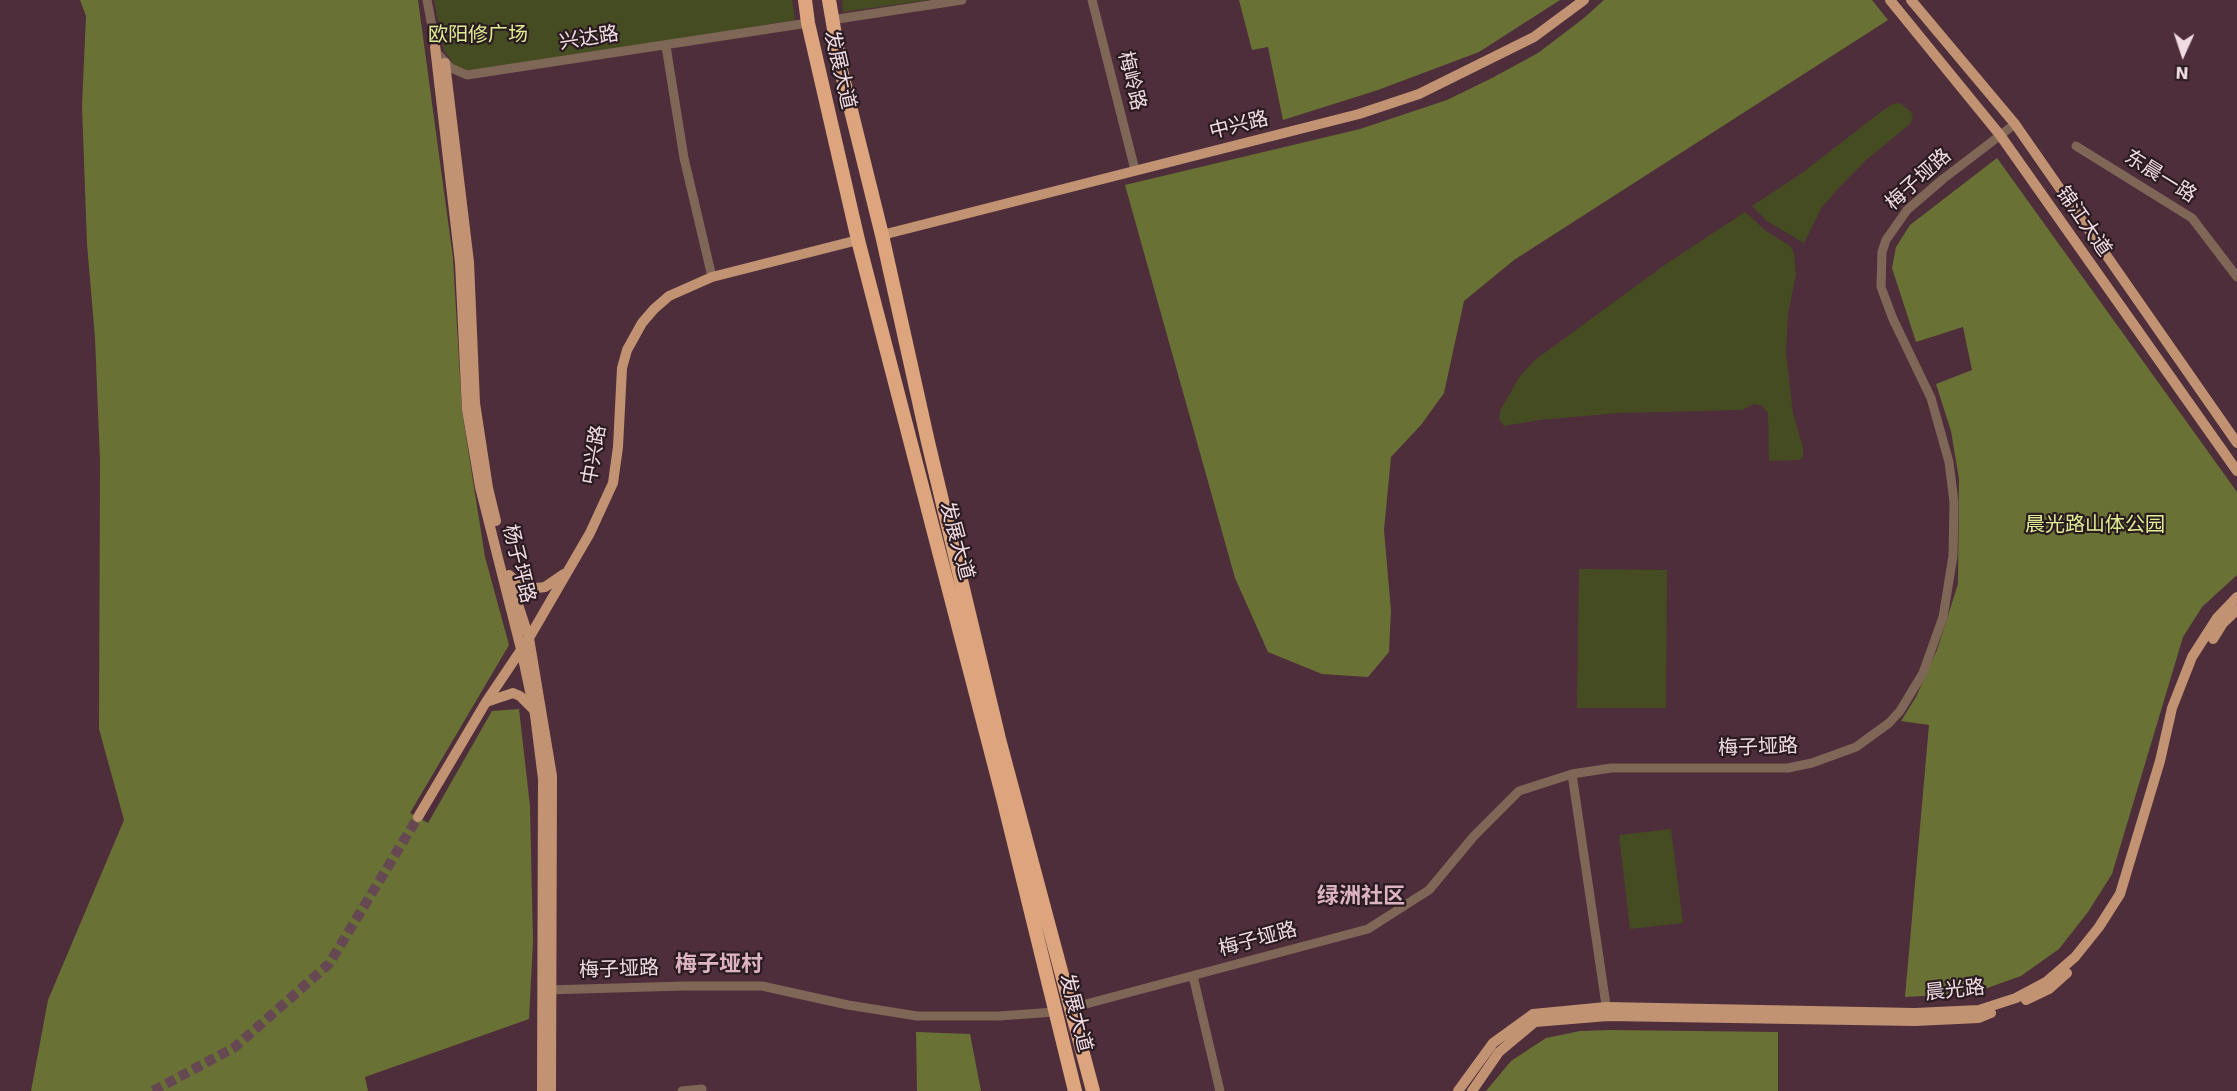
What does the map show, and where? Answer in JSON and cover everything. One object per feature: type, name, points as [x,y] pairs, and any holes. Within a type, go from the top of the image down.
[{"type":"highway","name":"发展大道","points":[[805,0],[808,23],[858,240],[1003,798],[1075,1091]]},
{"type":"highway","name":"发展大道","points":[[829,0],[841,70],[882,235],[928,442],[999,739],[1093,1091]]},
{"type":"main road","name":"中兴路","points":[[882,235],[1359,114],[1419,94],[1534,37],[1584,0]]},
{"type":"main road","name":"锦江大道","points":[[1890,0],[2000,135],[2237,471]]},
{"type":"main road","name":"锦江大道","points":[[1911,0],[2015,124],[2237,443]]},
{"type":"main road","name":"杨子坪路","points":[[435,47],[460,263],[467,410],[480,487],[504,574]]},
{"type":"main road","name":"杨子坪路","points":[[445,63],[469,262],[475,403],[504,574],[535,715],[543,779],[546,990],[542,1091]]},
{"type":"main road","name":"中兴路","points":[[418,817],[486,702],[529,638],[590,533],[613,483],[618,447],[622,368],[634,335],[654,309],[669,296],[712,277],[858,240]]},
{"type":"main road","points":[[504,574],[517,582],[537,588],[545,587],[568,571]]},
{"type":"main road","points":[[504,574],[529,638],[552,776],[546,990],[551,1091]]},
{"type":"main road","name":"晨光路","points":[[1458,1091],[1493,1043],[1533,1014],[1607,1011],[1915,1013],[1979,1011],[2016,998],[2046,982],[2075,957],[2099,927],[2120,894],[2130,868],[2160,761],[2172,708],[2188,667],[2217,618],[2237,597]]},
{"type":"main road","name":"晨光路","points":[[1472,1091],[1499,1052],[1535,1022],[1607,1011],[1915,1021],[1979,1018],[2020,1003],[2049,988],[2079,962],[2104,932],[2126,896],[2137,866],[2179,710],[2197,663],[2223,623],[2237,610]]},
{"type":"main road","points":[[486,702],[513,693],[527,702],[535,715]]},
{"type":"street","points":[[427,0],[435,47],[445,63]]},
{"type":"street","points":[[831,20],[962,0]]},
{"type":"street","name":"梅岭路","points":[[1092,0],[1135,170]]},
{"type":"street","name":"兴达路","points":[[445,63],[460,73],[474,75],[808,23]]},
{"type":"street","points":[[666,46],[684,158],[712,277]]},
{"type":"street","name":"梅子垭路","points":[[1071,1008],[1368,929],[1429,890],[1474,836],[1519,791],[1572,774],[1611,768],[1788,768],[1812,763],[1856,747],[1889,723],[1900,711],[1923,673],[1943,617],[1953,556],[1954,502],[1949,462],[1931,398],[1893,320],[1881,287],[1882,252],[1886,240],[1907,210],[1943,179],[2015,124]]},
{"type":"street","name":"东晨一路","points":[[2076,146],[2192,218],[2237,277]]},
{"type":"street","points":[[1572,774],[1607,1011]]},
{"type":"street","points":[[1193,976],[1220,1091]]},
{"type":"street","name":"梅子垭路","points":[[546,990],[762,986],[848,1005],[917,1016],[999,1016],[1054,1012]]},
{"type":"street","points":[[682,1091],[702,1089]]},
{"type":"green space","points":[[80,0],[418,0],[453,258],[462,411],[485,557],[509,645],[410,813],[428,823],[492,711],[519,709],[530,806],[533,941],[529,1019],[365,1077],[368,1091],[31,1091],[48,1000],[124,820],[99,729],[100,460],[95,338],[87,244],[82,106],[86,16]]},
{"type":"green space","name":"欧阳修广场","points":[[434,0],[792,0],[795,20],[472,73],[455,66],[444,50]]},
{"type":"green space","points":[[842,0],[928,0],[843,12]]},
{"type":"green space","points":[[1239,0],[1560,0],[1479,52],[1378,90],[1283,120],[1268,47],[1252,50]]},
{"type":"green space","points":[[1604,0],[1872,0],[1888,20],[1514,260],[1464,301],[1444,393],[1421,425],[1391,457],[1384,530],[1391,611],[1389,652],[1368,677],[1322,674],[1268,652],[1235,578],[1125,185],[1360,129],[1447,100],[1538,53]]},
{"type":"green space","points":[[1900,103],[1911,112],[1913,117],[1910,124],[1865,161],[1837,190],[1822,207],[1804,243],[1767,221],[1752,206],[1802,173],[1882,111],[1893,104]]},
{"type":"green space","name":"晨光路山体公园","points":[[1997,158],[2237,492],[2237,575],[2202,607],[2183,637],[2112,874],[2088,912],[2059,949],[2021,976],[1973,993],[1905,997],[1929,725],[1901,721],[1916,697],[1937,650],[1958,584],[1959,479],[1951,431],[1936,384],[1972,370],[1963,327],[1916,342],[1892,268],[1896,247],[1910,225]]},
{"type":"green space","points":[[1745,212],[1766,231],[1790,246],[1794,253],[1796,274],[1788,314],[1786,353],[1793,413],[1803,448],[1803,456],[1799,460],[1769,461],[1768,413],[1762,406],[1754,404],[1742,410],[1619,413],[1539,420],[1504,426],[1499,419],[1501,409],[1520,376],[1535,360],[1666,264]]},
{"type":"green space","points":[[1579,569],[1667,570],[1666,708],[1577,708]]},
{"type":"green space","points":[[1671,829],[1683,923],[1630,929],[1619,835]]},
{"type":"green space","points":[[1580,1031],[1778,1032],[1778,1091],[1486,1091],[1511,1061],[1546,1038]]},
{"type":"green space","points":[[916,1032],[970,1034],[981,1091],[917,1091]]},
{"type":"tunnel","points":[[153,1091],[235,1047],[329,964],[418,817]]},
{"type":"district","name":"绿洲社区","points":[[1361,897]]},
{"type":"district","name":"梅子垭村","points":[[719,965]]}]
